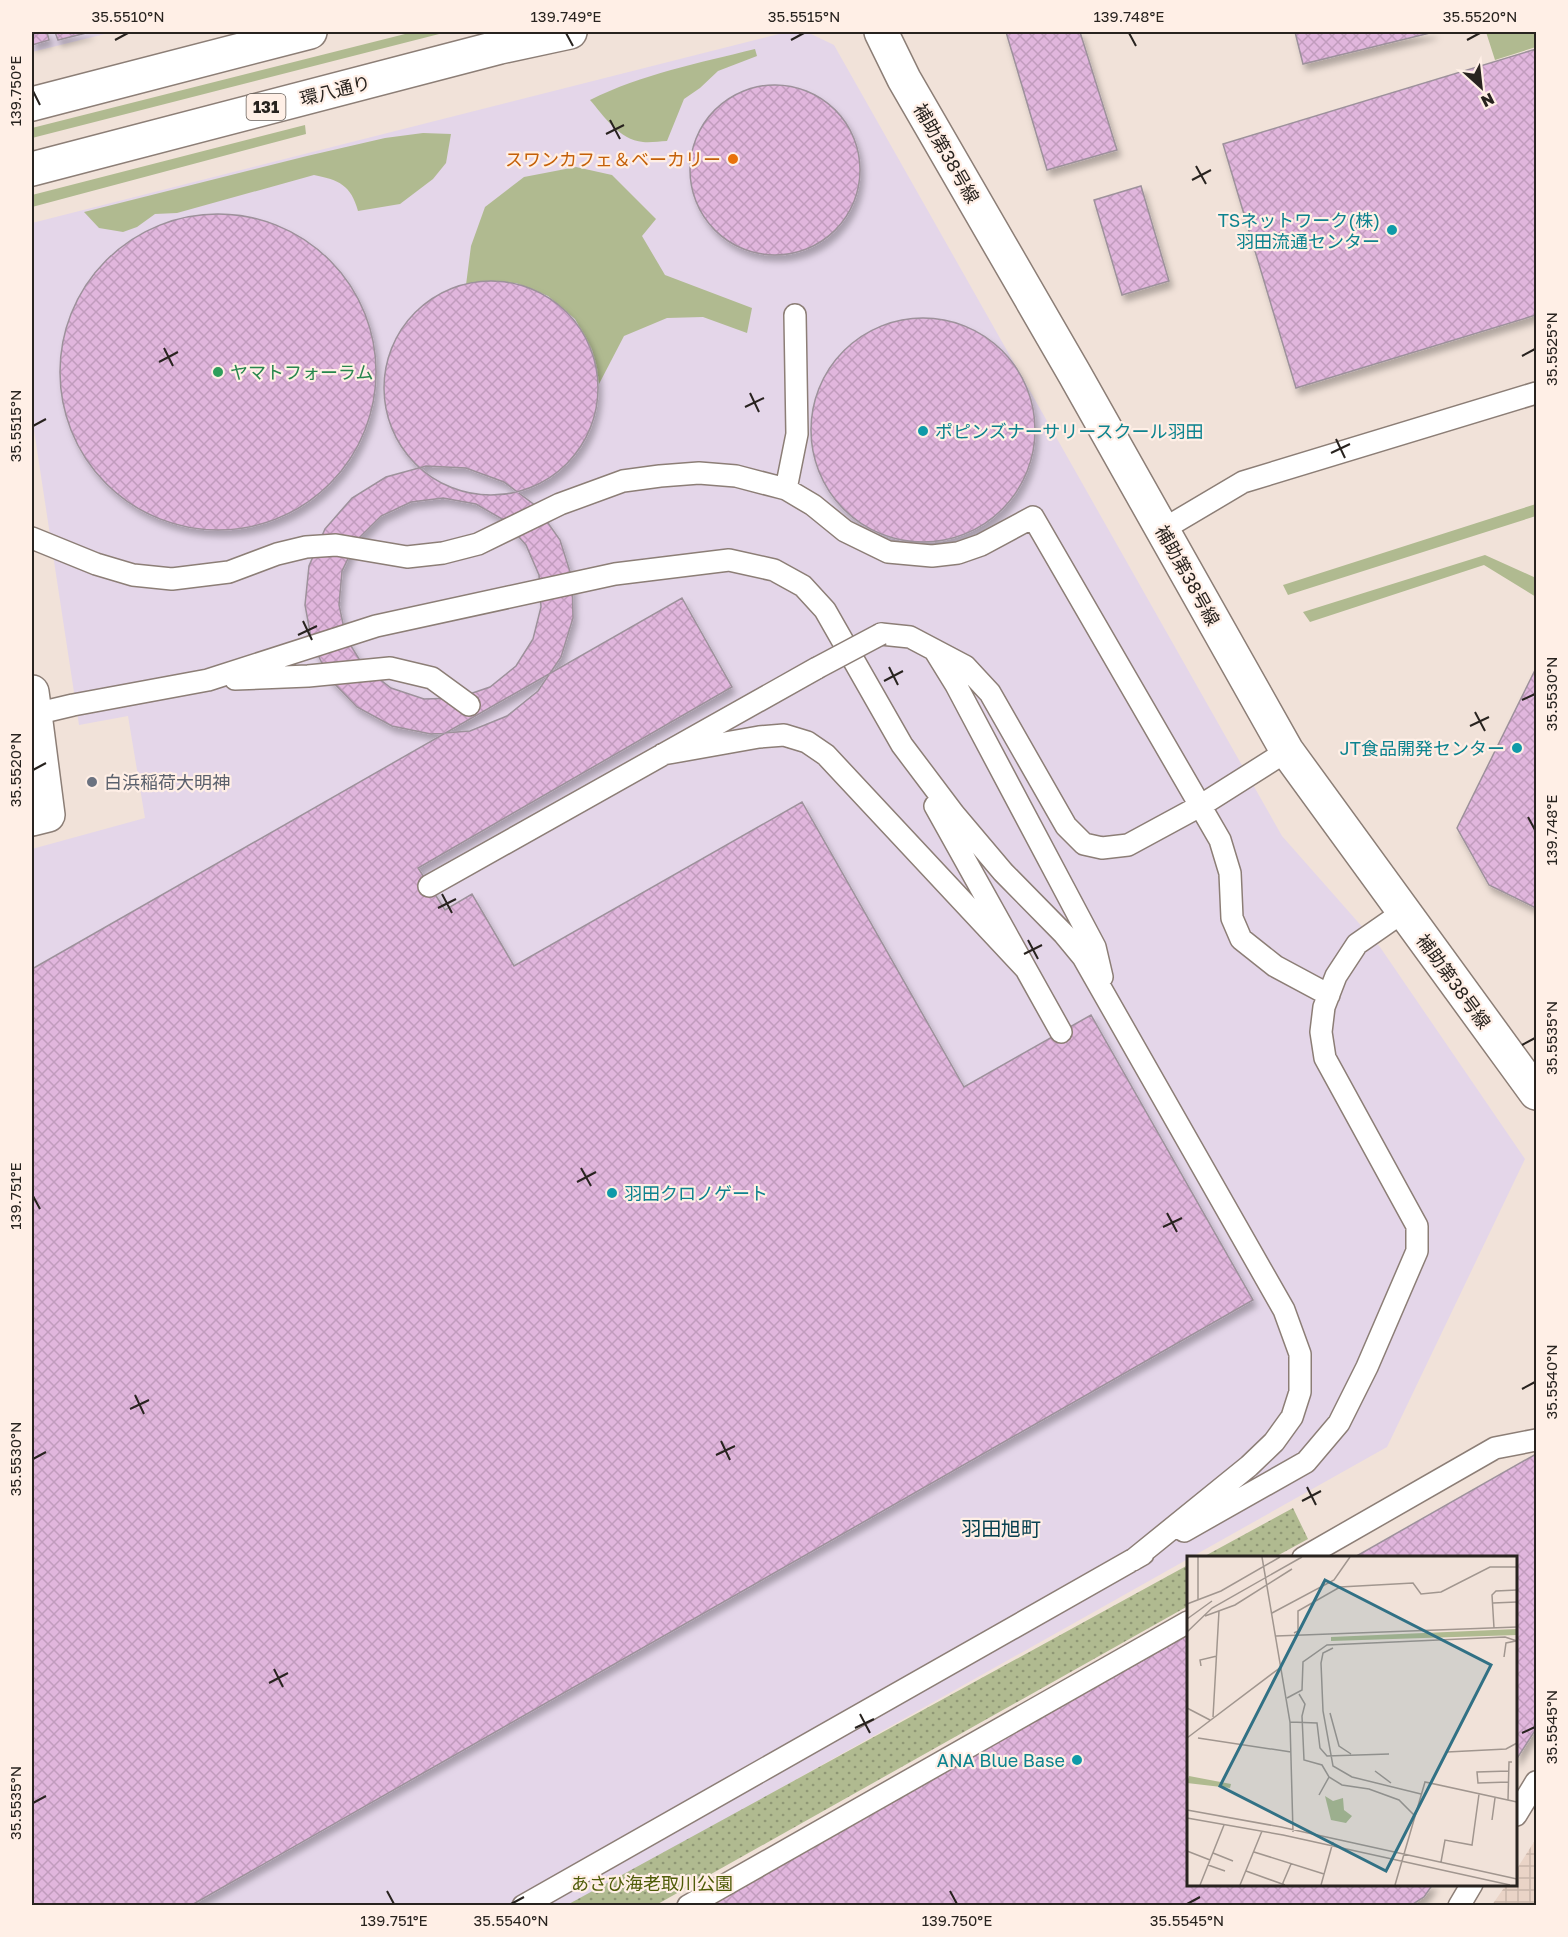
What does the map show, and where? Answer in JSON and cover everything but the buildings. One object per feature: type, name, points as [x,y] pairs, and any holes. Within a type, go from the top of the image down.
[{"type":"main road","points":[[32,104],[309,32]]},
{"type":"main road","name":"補助第38号線","points":[[881,32],[904,79],[1287,751],[1536,1093]]},
{"type":"main road","name":"環八通り","points":[[32,168],[557,33]]},
{"type":"main road","points":[[32,819],[48,815],[33,703]]},
{"type":"lane","points":[[786,489],[797,434],[795,315]]},
{"type":"lane","points":[[1162,530],[1243,482],[1536,393]]},
{"type":"lane","points":[[32,538],[96,564],[133,575],[172,579],[229,572],[277,554],[306,547],[336,545],[406,557],[443,553],[478,544],[560,504],[623,481],[699,473],[736,476],[786,489],[813,505],[844,531],[888,552],[932,556],[958,553],[981,545],[1034,517],[1220,840],[1230,873],[1233,918],[1241,939],[1275,966],[1329,995]]},
{"type":"lane","points":[[33,703],[73,705],[208,680],[376,626],[615,574],[729,560],[774,570],[803,586],[825,610],[1061,1032]]},
{"type":"lane","points":[[429,886],[881,634],[910,637],[965,666],[990,693],[1066,826],[1084,844],[1102,848],[1128,845],[1200,806],[1287,751]]},
{"type":"lane","points":[[933,648],[956,685],[1095,947],[1107,999]]},
{"type":"lane","points":[[208,680],[308,676],[390,668],[432,678],[470,705]]},
{"type":"lane","points":[[663,754],[759,737],[784,735],[807,742],[826,756],[1025,968]]},
{"type":"lane","points":[[902,745],[954,814],[1003,872],[1064,934],[1083,957],[1284,1310],[1300,1354],[1300,1392],[1292,1417],[1274,1442],[1249,1466],[1133,1560]]},
{"type":"lane","points":[[523,1905],[1306,1462],[1339,1424],[1417,1251],[1417,1226],[1324,1058],[1321,1032],[1324,1007],[1336,976],[1358,945],[1403,912]]},
{"type":"lane","points":[[1305,1556],[1496,1449],[1536,1440]]},
{"type":"lane","points":[[688,1905],[1187,1623]]},
{"type":"lane","points":[[1517,1812],[1536,1782]]},
{"type":"lane","points":[[1459,1905],[1471,1886]]},
{"type":"shaded area","points":[[32,32],[113,32],[32,52]]},
{"type":"shaded area","name":"羽田クロノゲート","points":[[787,32],[807,32],[834,45],[1282,836],[1380,947],[1525,1159],[1387,1447],[1193,1556],[1187,1556],[1187,1560],[573,1905],[32,1906],[32,849],[145,818],[128,716],[79,725],[32,417],[32,223]]},
{"type":"shaded area","points":[[1536,1839],[1536,1905],[1492,1905],[1505,1886],[1517,1886],[1517,1868]]},
{"type":"green space","points":[[413,32],[447,32],[32,138],[32,128]]},
{"type":"green space","points":[[1486,32],[1536,32],[1536,47],[1495,60]]},
{"type":"green space","points":[[755,49],[757,56],[718,71],[684,99],[667,141],[643,142],[627,137],[613,126],[590,100],[650,76]]},
{"type":"green space","points":[[305,125],[306,134],[32,207],[32,195]]},
{"type":"green space","points":[[423,133],[451,134],[446,163],[433,179],[400,204],[358,211],[352,195],[343,185],[314,175],[177,213],[155,214],[137,227],[123,232],[99,228],[84,212],[307,156],[385,138]]},
{"type":"green space","points":[[576,167],[612,175],[656,219],[642,236],[665,275],[752,308],[747,333],[703,317],[667,318],[624,336],[599,384],[592,350],[575,319],[548,296],[516,283],[466,285],[471,246],[485,207],[524,177]]},
{"type":"green space","points":[[1536,504],[1536,516],[1288,595],[1283,585]]},
{"type":"green space","points":[[1485,555],[1536,578],[1536,597],[1484,565],[1310,622],[1303,612]]},
{"type":"green space","points":[[1293,1508],[1308,1539],[1277,1556],[1205,1556]]},
{"type":"green space","name":"あさひ海老取川公園","points":[[1187,1566],[1187,1607],[656,1905],[567,1905]]},
{"type":"place","name":"スワンカフェ＆ベーカリー","points":[[733,159]]},
{"type":"place","name":"TSネットワーク(株) 羽田流通センター","points":[[1392,230]]},
{"type":"place","name":"ヤマトフォーラム","points":[[218,372]]},
{"type":"place","name":"ポピンズナーサリースクール羽田","points":[[923,431]]},
{"type":"place","name":"JT食品開発センター","points":[[1517,748]]},
{"type":"place","name":"白浜稲荷大明神","points":[[92,782]]},
{"type":"place","name":"羽田クロノゲート","points":[[612,1193]]},
{"type":"place","name":"ANA Blue Base","points":[[1077,1760]]},
{"type":"district","name":"羽田旭町","points":[[1001,1528]]}]
